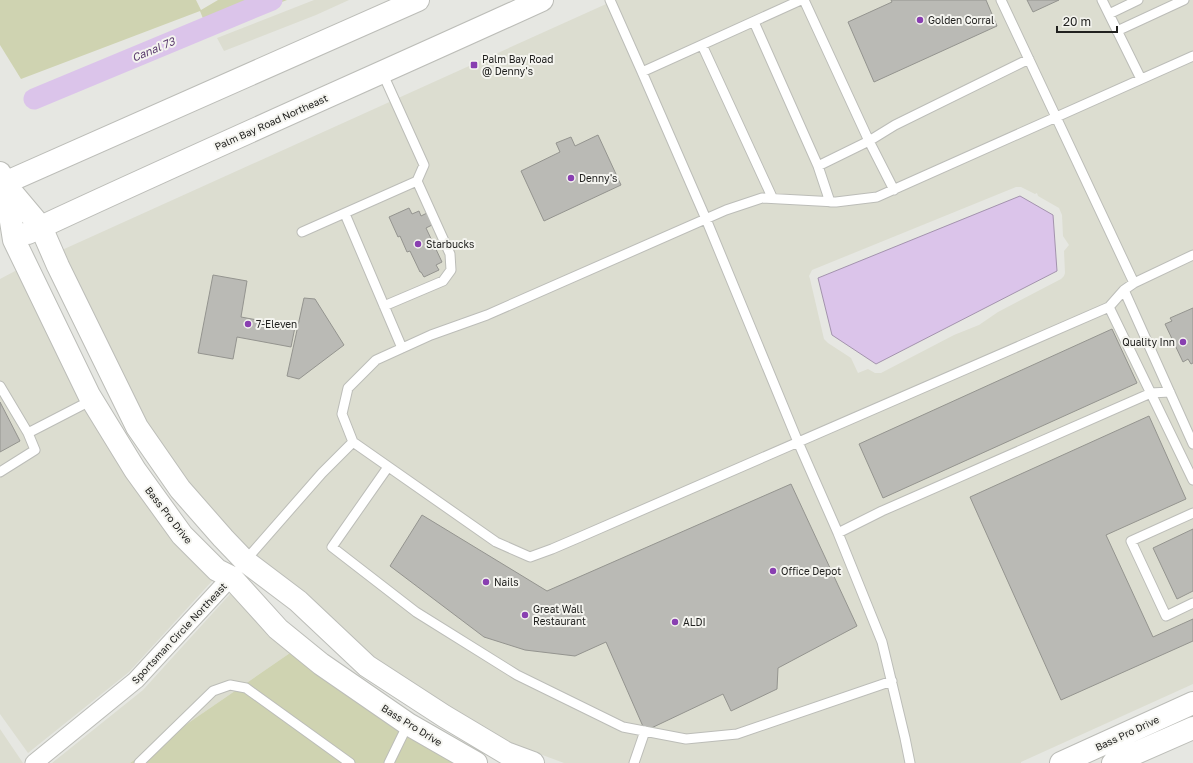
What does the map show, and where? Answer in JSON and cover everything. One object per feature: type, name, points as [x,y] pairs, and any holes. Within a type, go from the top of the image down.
[{"type":"street","points":[[1,180],[418,0]]},
{"type":"street","name":"Palm Bay Road Northeast","points":[[7,243],[535,2]]},
{"type":"street","name":"Bass Pro Drive","points":[[1,180],[41,227],[58,266],[137,427],[238,569],[278,629],[321,664],[408,724],[476,763]]},
{"type":"street","name":"Bass Pro Drive","points":[[1,180],[7,243],[92,400],[135,470],[182,535],[217,570],[238,569],[298,601],[367,666],[444,716],[506,753],[533,763]]},
{"type":"street","name":"Sportsman Circle Northeast","points":[[34,763],[136,680],[238,569]]},
{"type":"street","name":"Bass Pro Drive","points":[[1061,763],[1193,703]]},
{"type":"street","points":[[1112,763],[1193,728]]},
{"type":"lane","points":[[610,0],[706,219],[798,442],[838,533],[882,642],[910,763]]},
{"type":"lane","points":[[642,72],[803,0],[869,141],[894,190]]},
{"type":"lane","points":[[1001,0],[1134,283]]},
{"type":"lane","points":[[1102,0],[1141,79]]},
{"type":"lane","points":[[1109,14],[1138,0]]},
{"type":"lane","points":[[1117,31],[1184,0]]},
{"type":"lane","points":[[754,22],[818,166],[830,202]]},
{"type":"lane","points":[[702,45],[772,197]]},
{"type":"lane","points":[[1193,56],[877,197],[830,202],[772,197],[762,198],[726,210],[487,315],[431,335],[376,360],[348,388],[342,414],[353,442],[496,542],[530,557],[566,543],[1109,307],[1124,290],[1134,283],[1193,255]]},
{"type":"lane","points":[[818,166],[869,141],[894,125],[1029,59]]},
{"type":"lane","points":[[302,232],[416,181],[424,165],[382,72]]},
{"type":"lane","points":[[384,306],[443,281],[451,270],[450,254],[416,181]]},
{"type":"lane","points":[[345,214],[402,348]]},
{"type":"lane","points":[[1124,290],[1193,444]]},
{"type":"lane","points":[[1109,307],[1193,480]]},
{"type":"lane","points":[[0,386],[28,433],[35,450],[0,472]]},
{"type":"lane","points":[[838,533],[882,511],[1151,393],[1170,392]]},
{"type":"lane","points":[[28,433],[92,400]]},
{"type":"lane","points":[[238,569],[322,473],[353,442]]},
{"type":"lane","points":[[388,467],[332,547],[416,612],[517,675],[623,727],[686,738],[737,734],[892,681]]},
{"type":"lane","points":[[1193,512],[1132,541],[1166,616],[1193,603]]},
{"type":"lane","points":[[138,763],[213,691],[230,685],[246,688],[350,763]]},
{"type":"lane","points":[[389,763],[408,724]]},
{"type":"lane","points":[[634,763],[645,731]]},
{"type":"shaded area","points":[[314,0],[349,0],[316,15],[224,51],[217,38]]},
{"type":"shaded area","points":[[615,0],[1193,0],[1193,684],[1021,763],[564,763],[510,743],[448,706],[372,657],[251,553],[188,482],[146,422],[62,250]],"holes":[[[1016,187],[1021,187],[1035,194],[1037,193],[1038,196],[1059,208],[1062,215],[1063,236],[1069,245],[1064,251],[1065,273],[1061,279],[998,312],[979,325],[954,335],[881,373],[875,373],[868,369],[858,373],[851,358],[824,339],[809,276],[812,270]]]},
{"type":"shaded area","points":[[1020,196],[1053,215],[1057,271],[876,364],[832,335],[818,278]]},
{"type":"shaded area","points":[[17,270],[213,580],[129,672],[28,753],[0,714],[0,279]]},
{"type":"shaded area","points":[[231,593],[290,653],[130,763],[52,763],[143,690]]},
{"type":"shaded area","points":[[0,729],[23,763],[0,763]]},
{"type":"green space","points":[[0,0],[196,0],[201,10],[218,0],[287,0],[208,31],[200,11],[21,79],[0,45]]},
{"type":"green space","points":[[290,653],[455,763],[130,763]]},
{"type":"building","points":[[891,0],[986,0],[997,26],[874,82],[848,22],[892,2]]},
{"type":"building","points":[[1027,0],[1059,0],[1033,12]]},
{"type":"building","name":"Denny's","points":[[598,135],[621,185],[544,221],[521,171],[560,152],[556,143],[571,137],[575,146]]},
{"type":"building","name":"Starbucks","points":[[409,208],[412,214],[419,211],[421,216],[427,213],[432,225],[426,228],[442,262],[436,265],[439,270],[424,277],[410,251],[407,252],[400,236],[398,237],[389,217]]},
{"type":"building","name":"7-Eleven","points":[[213,275],[247,281],[241,317],[295,327],[291,347],[237,337],[233,359],[198,353]]},
{"type":"building","points":[[304,298],[315,299],[344,345],[299,379],[287,376]]},
{"type":"building","name":"Quality Inn","points":[[1193,308],[1193,363],[1191,364],[1188,359],[1183,362],[1165,324],[1172,321],[1170,318]]},
{"type":"building","points":[[1112,329],[1137,383],[883,498],[859,444]]},
{"type":"building","points":[[0,402],[20,441],[0,452]]},
{"type":"building","points":[[1149,416],[1186,499],[1106,535],[1153,637],[1193,619],[1193,641],[1061,700],[970,497]]},
{"type":"building","points":[[791,484],[857,626],[778,668],[777,689],[731,711],[723,694],[645,731],[606,642],[575,656],[525,650],[484,637],[390,566],[422,515],[547,591]]},
{"type":"building","points":[[1193,529],[1193,591],[1177,599],[1153,548]]},
{"type":"waterway","name":"Canal 73","points":[[34,99],[272,0]]},
{"type":"place","name":"Golden Corral","points":[[920,20]]},
{"type":"place","name":"Palm Bay Road @ Denny's","points":[[474,65]]},
{"type":"place","name":"Denny's","points":[[571,178]]},
{"type":"place","name":"Starbucks","points":[[418,244]]},
{"type":"place","name":"7-Eleven","points":[[248,324]]},
{"type":"place","name":"Quality Inn","points":[[1183,342]]},
{"type":"place","name":"Office Depot","points":[[773,571]]},
{"type":"place","name":"Nails","points":[[486,582]]},
{"type":"place","name":"Great Wall Restaurant","points":[[525,615]]},
{"type":"place","name":"ALDI","points":[[675,622]]}]
